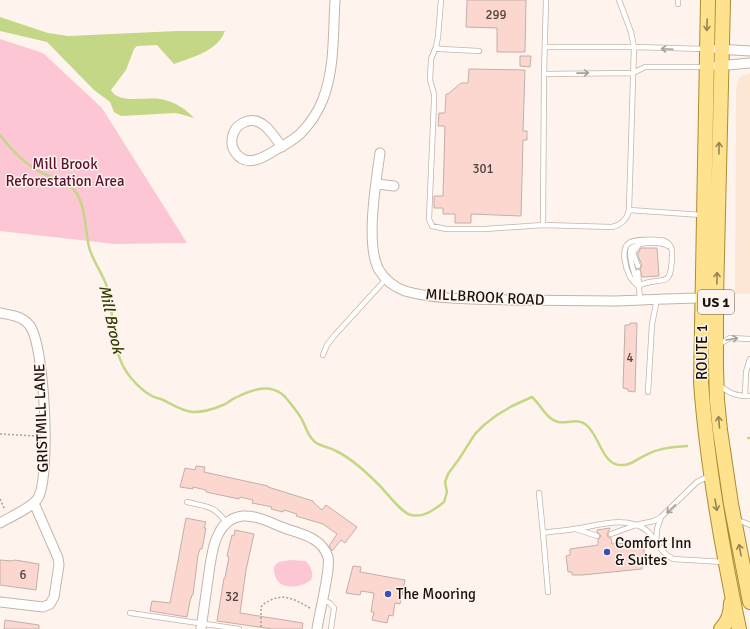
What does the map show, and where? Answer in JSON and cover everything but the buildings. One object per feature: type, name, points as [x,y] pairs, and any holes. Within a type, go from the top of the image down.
[{"type":"main road","name":"ROUTE 1","points":[[708,0],[701,382],[704,429],[711,475],[739,629]]},
{"type":"main road","name":"ROUTE 1","points":[[723,0],[716,298],[716,382],[720,430],[734,521],[750,597]]},
{"type":"main road","points":[[721,629],[730,614],[731,591]]},
{"type":"street","points":[[282,147],[264,125],[256,121],[240,124],[232,136],[232,145],[236,154],[248,161],[258,160],[282,147],[300,134],[317,112],[323,99],[330,74],[335,0]]},
{"type":"street","points":[[706,49],[750,51]]},
{"type":"street","points":[[706,67],[750,63]]},
{"type":"street","name":"MILLBROOK ROAD","points":[[380,153],[373,228],[373,249],[377,264],[386,279],[394,286],[404,290],[431,296],[483,300],[575,301],[716,298]]},
{"type":"street","points":[[377,184],[394,186]]},
{"type":"street","name":"GRISTMILL LANE","points":[[0,313],[17,316],[29,324],[34,336],[42,373],[45,471],[41,492],[34,503]]},
{"type":"street","points":[[0,523],[34,503],[58,558],[59,565],[54,597],[50,604],[43,607],[0,602]]},
{"type":"street","points":[[201,626],[215,544],[219,532],[226,523],[238,517],[255,517],[305,535],[319,543],[326,553],[328,562],[317,629]]},
{"type":"lane","points":[[441,0],[438,37],[436,48],[431,59],[430,80],[434,94],[434,101],[428,210],[430,223],[434,227],[446,229],[492,229],[542,225],[612,227],[617,226],[624,221],[629,210],[632,73],[634,47],[631,32],[619,0]]},
{"type":"lane","points":[[542,225],[546,0]]},
{"type":"lane","points":[[545,47],[706,49]]},
{"type":"lane","points":[[436,48],[479,51]]},
{"type":"lane","points":[[544,74],[632,73],[645,67],[706,67]]},
{"type":"lane","points":[[629,210],[704,215]]},
{"type":"lane","points":[[661,240],[668,243],[672,249],[672,268],[668,277],[662,281],[638,286],[630,278],[628,271],[625,252],[628,244],[638,241],[661,240]]},
{"type":"lane","points":[[638,286],[634,275],[630,252],[633,247],[638,245],[662,244],[672,249]]},
{"type":"lane","points":[[638,245],[633,253],[638,266]]},
{"type":"lane","points":[[638,272],[640,300]]},
{"type":"lane","points":[[323,355],[334,336],[386,279]]},
{"type":"lane","points":[[648,392],[652,324],[657,299]]},
{"type":"lane","points":[[717,346],[730,338],[748,338],[750,344]]},
{"type":"lane","points":[[716,382],[734,395],[748,396],[746,372],[750,359]]},
{"type":"lane","points":[[611,534],[636,525],[654,521],[661,517],[697,482],[711,475]]},
{"type":"lane","points":[[539,493],[548,592]]},
{"type":"lane","points":[[187,502],[214,509],[222,516],[226,523]]},
{"type":"lane","points":[[656,544],[657,529],[661,517]]},
{"type":"lane","points":[[734,521],[743,522],[750,525]]},
{"type":"lane","points":[[543,533],[574,529],[596,524],[610,523],[636,525],[650,534],[663,552],[673,559],[726,562]]},
{"type":"lane","points":[[574,529],[597,536]]},
{"type":"lane","points":[[322,600],[330,603],[334,608],[331,629]]},
{"type":"lane","points":[[130,613],[201,626],[239,629]]},
{"type":"path","points":[[0,434],[36,436]]},
{"type":"path","points":[[0,499],[4,508]]},
{"type":"path","points":[[261,627],[261,607],[265,603],[276,598],[282,596],[310,608]]},
{"type":"shaded area","points":[[0,17],[48,33],[68,36],[177,31],[225,31],[216,44],[210,49],[174,64],[157,45],[137,46],[134,49],[126,70],[111,90],[120,97],[169,101],[183,108],[194,118],[176,113],[121,116],[114,112],[110,102],[94,90],[47,42],[0,31]]},
{"type":"shaded area","points":[[750,73],[750,294],[735,294],[736,90],[739,78]]},
{"type":"green space","name":"Mill Brook Reforestation Area","points":[[0,39],[43,53],[102,108],[187,243],[115,244],[0,231]]},
{"type":"green space","points":[[290,560],[306,561],[312,570],[311,580],[298,586],[287,586],[279,582],[274,573],[275,565],[279,562]]},
{"type":"waterway","name":"Mill Brook","points":[[0,135],[15,153],[28,165],[63,182],[74,189],[77,194],[84,213],[90,252],[107,287],[119,357],[131,378],[141,388],[153,397],[161,399],[181,409],[193,412],[216,408],[240,395],[258,389],[270,389],[276,391],[282,394],[295,409],[312,440],[319,445],[332,449],[346,456],[357,464],[398,506],[411,515],[416,516],[425,514],[444,502],[447,492],[445,482],[448,474],[475,434],[497,415],[532,397],[550,418],[558,422],[578,421],[590,428],[605,454],[614,464],[624,465],[657,450],[687,446]]},
{"type":"place","name":"Comfort Inn & Suites","points":[[607,552]]},
{"type":"place","name":"The Mooring","points":[[388,594]]}]
